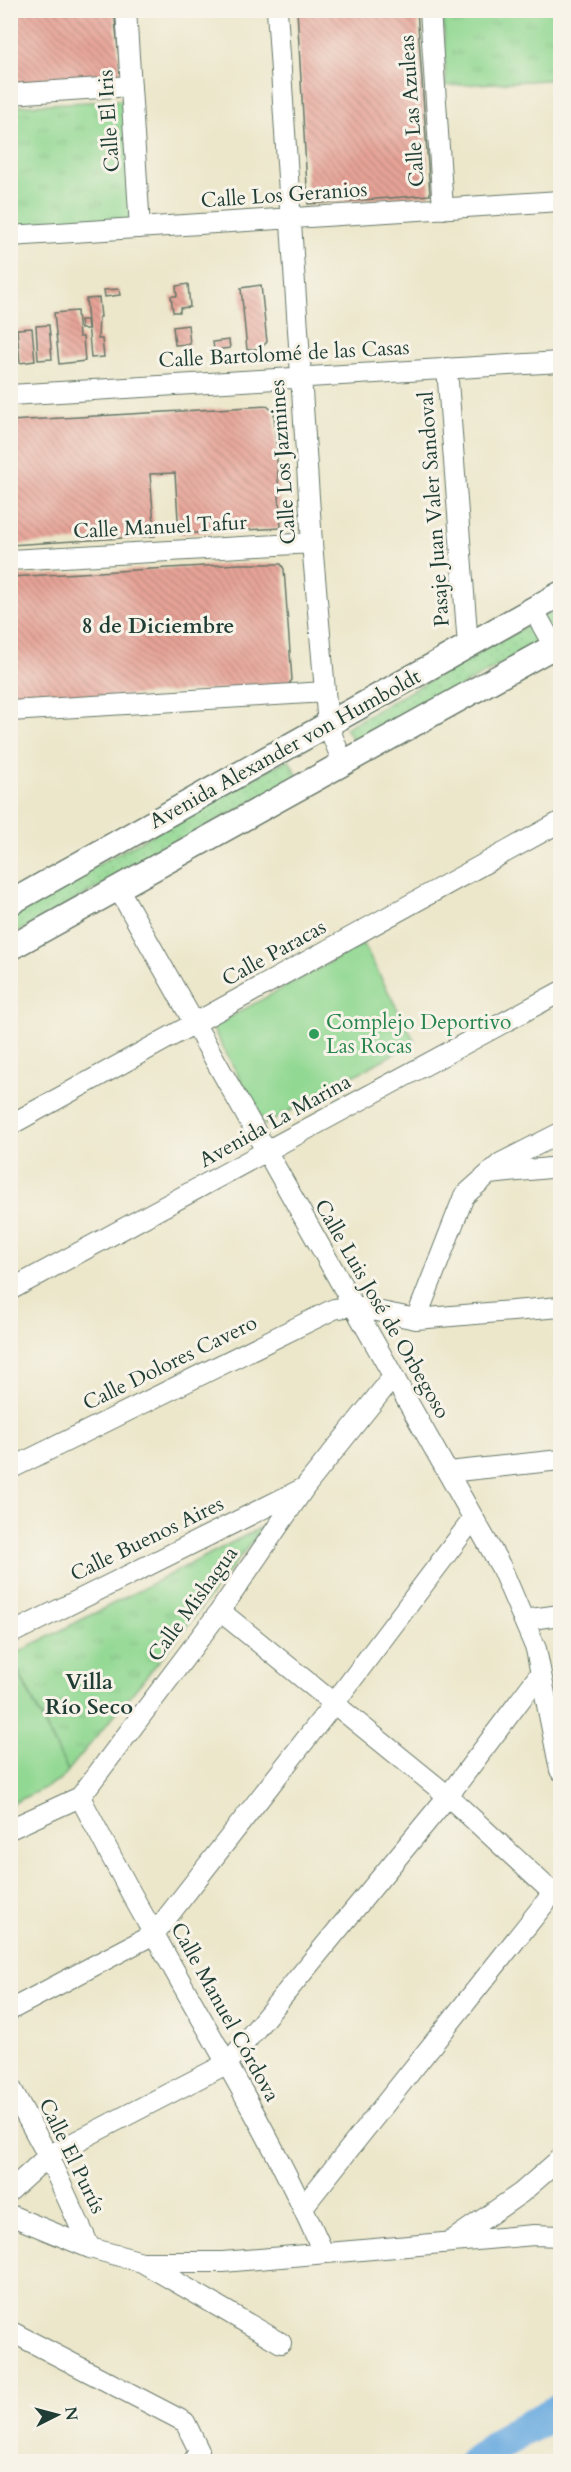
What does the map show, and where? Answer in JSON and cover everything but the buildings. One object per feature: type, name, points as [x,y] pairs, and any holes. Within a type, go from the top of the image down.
[{"type":"main road","name":"Avenida Alexander von Humboldt","points":[[10,903],[561,594]]},
{"type":"main road","name":"Avenida Alexander von Humboldt","points":[[10,948],[344,763],[558,648]]},
{"type":"street","name":"Calle El Iris","points":[[126,10],[140,228]]},
{"type":"street","name":"Calle Los Jazmines","points":[[277,10],[312,543],[325,692],[328,725],[344,763]]},
{"type":"street","name":"Calle Las Azuleas","points":[[430,10],[443,209]]},
{"type":"street","points":[[10,94],[131,86]]},
{"type":"street","name":"Calle Los Geranios","points":[[10,236],[561,201]]},
{"type":"street","name":"Calle Bartolomé de las Casas","points":[[10,395],[561,362]]},
{"type":"street","name":"Pasaje Juan Valer Sandoval","points":[[447,368],[468,646]]},
{"type":"street","name":"Calle Manuel Tafur","points":[[10,560],[312,543]]},
{"type":"street","points":[[534,609],[558,648]]},
{"type":"street","points":[[10,711],[325,692]]},
{"type":"street","name":"Calle Paracas","points":[[10,1125],[561,822]]},
{"type":"street","name":"Calle Luis José de Orbegoso","points":[[118,888],[392,1378],[501,1567],[536,1649],[561,1770]]},
{"type":"street","name":"Avenida La Marina","points":[[10,1290],[561,992]]},
{"type":"street","points":[[416,1319],[464,1196],[501,1163],[561,1133]]},
{"type":"street","points":[[489,1174],[561,1167]]},
{"type":"street","points":[[352,1306],[416,1319],[561,1307]]},
{"type":"street","name":"Calle Dolores Cavero","points":[[10,1469],[334,1309],[352,1306]]},
{"type":"street","name":"Calle Mishagua","points":[[10,1829],[80,1797],[220,1611],[305,1487],[392,1378]]},
{"type":"street","points":[[448,1472],[561,1460]]},
{"type":"street","name":"Calle Buenos Aires","points":[[10,1634],[305,1487]]},
{"type":"street","points":[[10,2010],[154,1934],[473,1519]]},
{"type":"street","points":[[220,1611],[448,1796],[557,1890],[303,2207]]},
{"type":"street","points":[[524,1620],[561,1615]]},
{"type":"street","points":[[10,2191],[48,2157],[228,2062],[448,1796],[540,1674]]},
{"type":"street","name":"Calle Manuel Córdova","points":[[80,1797],[154,1934],[228,2062],[303,2207],[323,2252]]},
{"type":"street","name":"Calle El Purús","points":[[10,2086],[48,2157],[90,2248]]},
{"type":"street","points":[[450,2242],[522,2193],[561,2159]]},
{"type":"street","points":[[10,2215],[90,2248],[142,2262],[223,2262],[534,2235],[561,2236]]},
{"type":"street","points":[[142,2262],[281,2343]]},
{"type":"street","points":[[10,2331],[185,2422],[199,2451],[193,2462]]},
{"type":"green space","points":[[443,11],[560,11],[560,79],[446,86]]},
{"type":"green space","points":[[560,85],[560,173],[557,174],[552,86]]},
{"type":"green space","points":[[125,100],[133,223],[11,231],[11,106]]},
{"type":"green space","points":[[560,607],[560,631],[356,746],[345,728]]},
{"type":"green space","points":[[288,759],[298,776],[11,936],[11,913]]},
{"type":"green space","name":"Complejo Deportivo Las Rocas","points":[[363,944],[415,1042],[265,1125],[212,1027]]},
{"type":"green space","points":[[264,1526],[164,1655],[68,1771],[11,1656]]},
{"type":"green space","points":[[10,1657],[68,1771],[61,1780],[11,1804]]},
{"type":"waterway","points":[[476,2462],[511,2436],[560,2410]]},
{"type":"place","name":"Complejo Deportivo Las Rocas","points":[[314,1034]]},
{"type":"district","name":"8 de Diciembre","points":[[158,626]]},
{"type":"district","name":"Villa Río Seco","points":[[89,1694]]}]
